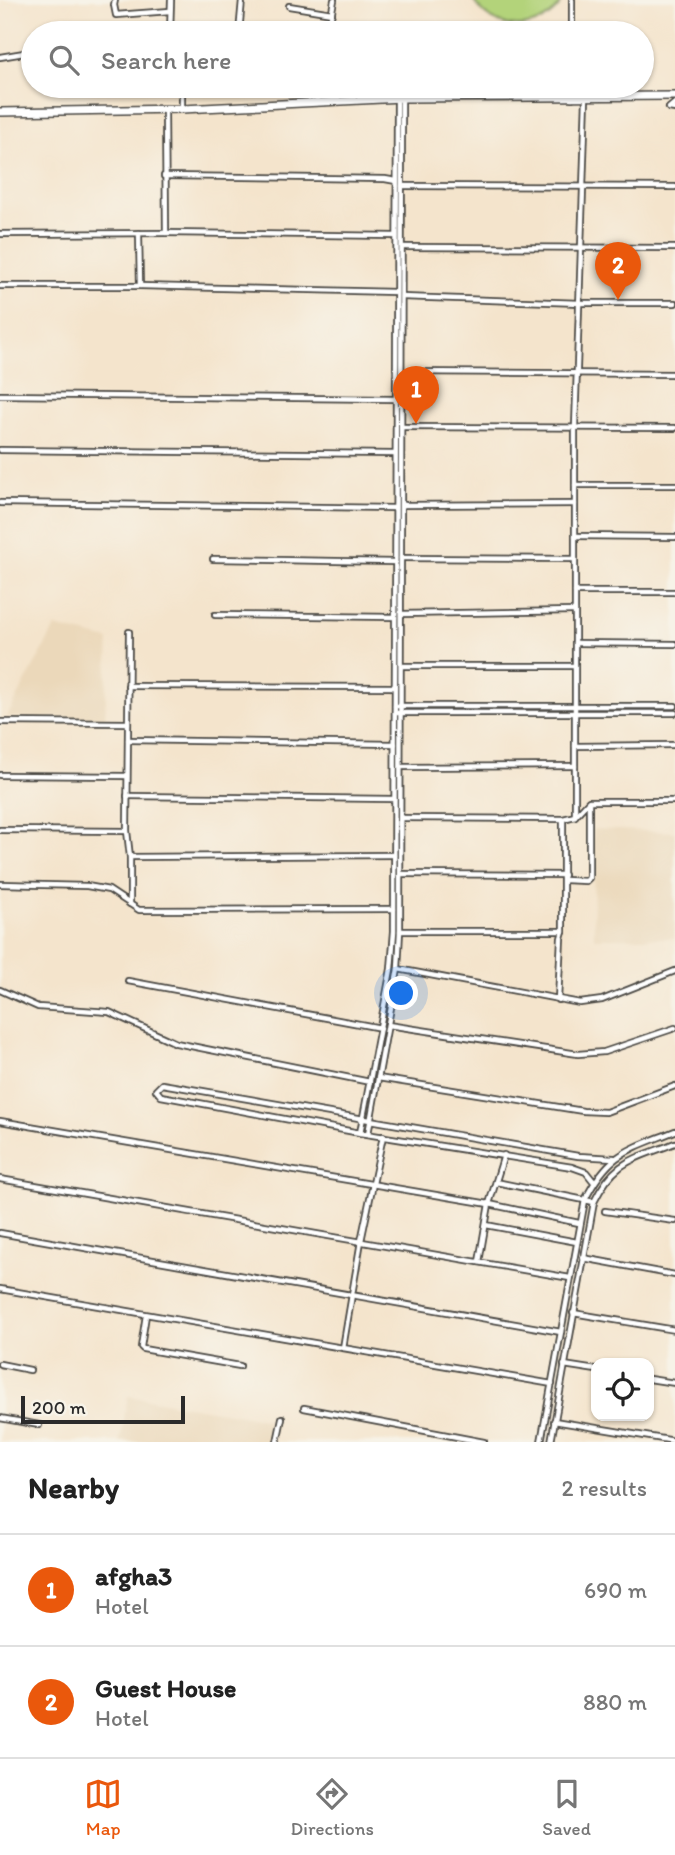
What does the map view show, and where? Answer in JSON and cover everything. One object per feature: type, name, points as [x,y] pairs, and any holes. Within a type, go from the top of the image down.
[{"type":"main road","points":[[654,96],[675,96]]},
{"type":"main road","points":[[0,112],[165,109],[399,99],[586,98]]},
{"type":"street","points":[[115,0],[116,15],[170,11]]},
{"type":"street","points":[[170,21],[171,0]]},
{"type":"street","points":[[240,21],[242,0]]},
{"type":"street","points":[[330,21],[334,0]]},
{"type":"street","points":[[572,0],[572,21]]},
{"type":"street","points":[[289,6],[332,13]]},
{"type":"street","points":[[0,57],[21,54]]},
{"type":"street","points":[[182,98],[182,108]]},
{"type":"street","points":[[316,103],[317,98]]},
{"type":"street","points":[[575,816],[575,428],[586,98]]},
{"type":"street","points":[[368,1134],[398,969],[395,957],[394,799],[396,181],[399,99]]},
{"type":"street","points":[[360,1133],[400,931],[402,186],[399,99]]},
{"type":"street","points":[[165,109],[166,233]]},
{"type":"street","points":[[164,176],[385,178],[396,181]]},
{"type":"street","points":[[402,186],[675,187]]},
{"type":"street","points":[[139,233],[140,286]]},
{"type":"street","points":[[0,234],[396,236]]},
{"type":"street","points":[[402,247],[675,248]]},
{"type":"street","points":[[0,286],[140,286],[396,292]]},
{"type":"street","points":[[402,297],[675,303]]},
{"type":"street","points":[[396,346],[402,346]]},
{"type":"street","points":[[402,372],[675,374]]},
{"type":"street","points":[[0,395],[396,399]]},
{"type":"street","points":[[402,427],[675,428]]},
{"type":"street","points":[[0,450],[395,454]]},
{"type":"street","points":[[575,485],[675,485]]},
{"type":"street","points":[[0,503],[395,508]]},
{"type":"street","points":[[402,505],[575,504]]},
{"type":"street","points":[[575,536],[675,537]]},
{"type":"street","points":[[401,558],[575,559]]},
{"type":"street","points":[[213,559],[395,562]]},
{"type":"street","points":[[575,592],[675,592]]},
{"type":"street","points":[[401,614],[575,611]]},
{"type":"street","points":[[215,615],[395,617]]},
{"type":"street","points":[[129,632],[127,831],[130,905]]},
{"type":"street","points":[[575,643],[675,645]]},
{"type":"street","points":[[402,666],[575,666]]},
{"type":"street","points":[[128,686],[395,687]]},
{"type":"street","points":[[395,706],[675,706]]},
{"type":"street","points":[[395,713],[675,713]]},
{"type":"street","points":[[0,722],[128,723]]},
{"type":"street","points":[[128,740],[395,744]]},
{"type":"street","points":[[575,746],[675,746]]},
{"type":"street","points":[[401,767],[575,766]]},
{"type":"street","points":[[0,775],[127,776]]},
{"type":"street","points":[[127,796],[394,799]]},
{"type":"street","points":[[401,818],[563,820],[575,816],[589,801],[675,801]]},
{"type":"street","points":[[401,874],[586,880],[589,878],[589,801]]},
{"type":"street","points":[[558,1000],[563,931],[563,820]]},
{"type":"street","points":[[0,830],[127,831]]},
{"type":"street","points":[[130,857],[394,855]]},
{"type":"street","points":[[0,884],[87,886],[109,890],[139,910],[394,909]]},
{"type":"street","points":[[400,931],[563,931]]},
{"type":"street","points":[[398,969],[580,1003],[602,1000],[675,971]]},
{"type":"street","points":[[128,981],[380,1028]]},
{"type":"street","points":[[0,990],[38,1007],[109,1013],[176,1043],[370,1082]]},
{"type":"street","points":[[388,1025],[578,1054],[604,1052],[675,1028]]},
{"type":"street","points":[[378,1077],[583,1111],[606,1112],[675,1086]]},
{"type":"street","points":[[594,1182],[583,1170],[161,1096],[156,1090],[162,1084],[578,1156],[614,1158]]},
{"type":"street","points":[[0,1121],[489,1204],[579,1223]]},
{"type":"street","points":[[541,1442],[585,1200],[594,1182],[614,1158],[629,1149],[675,1131]]},
{"type":"street","points":[[342,1349],[383,1136]]},
{"type":"street","points":[[551,1442],[594,1202],[604,1181],[620,1165],[675,1143]]},
{"type":"street","points":[[479,1262],[489,1204],[504,1155]]},
{"type":"street","points":[[0,1179],[570,1278]]},
{"type":"street","points":[[496,1182],[594,1202]]},
{"type":"street","points":[[605,1211],[675,1221]]},
{"type":"street","points":[[485,1226],[576,1242]]},
{"type":"street","points":[[0,1233],[561,1332]]},
{"type":"street","points":[[583,1258],[675,1275]]},
{"type":"street","points":[[0,1290],[552,1384]]},
{"type":"street","points":[[573,1313],[675,1330]]},
{"type":"street","points":[[146,1315],[141,1347],[143,1349],[240,1366]]},
{"type":"street","points":[[0,1364],[30,1370]]},
{"type":"street","points":[[564,1365],[591,1369]]},
{"type":"street","points":[[654,1380],[675,1383]]},
{"type":"street","points":[[304,1408],[484,1442]]},
{"type":"street","points":[[0,1418],[39,1425]]},
{"type":"street","points":[[277,1442],[282,1418]]},
{"type":"street","points":[[554,1422],[675,1441]]},
{"type":"shaded area","points":[[55,627],[109,640],[105,718],[7,717]]},
{"type":"shaded area","points":[[593,829],[675,832],[675,938],[594,938]]},
{"type":"shaded area","points":[[128,1396],[276,1421],[272,1442],[120,1442]]},
{"type":"green space","points":[[473,0],[563,0],[540,21],[498,21],[482,11]]},
{"type":"place","name":"Guest House","points":[[618,300]]},
{"type":"place","name":"afgha3","points":[[416,424]]}]
